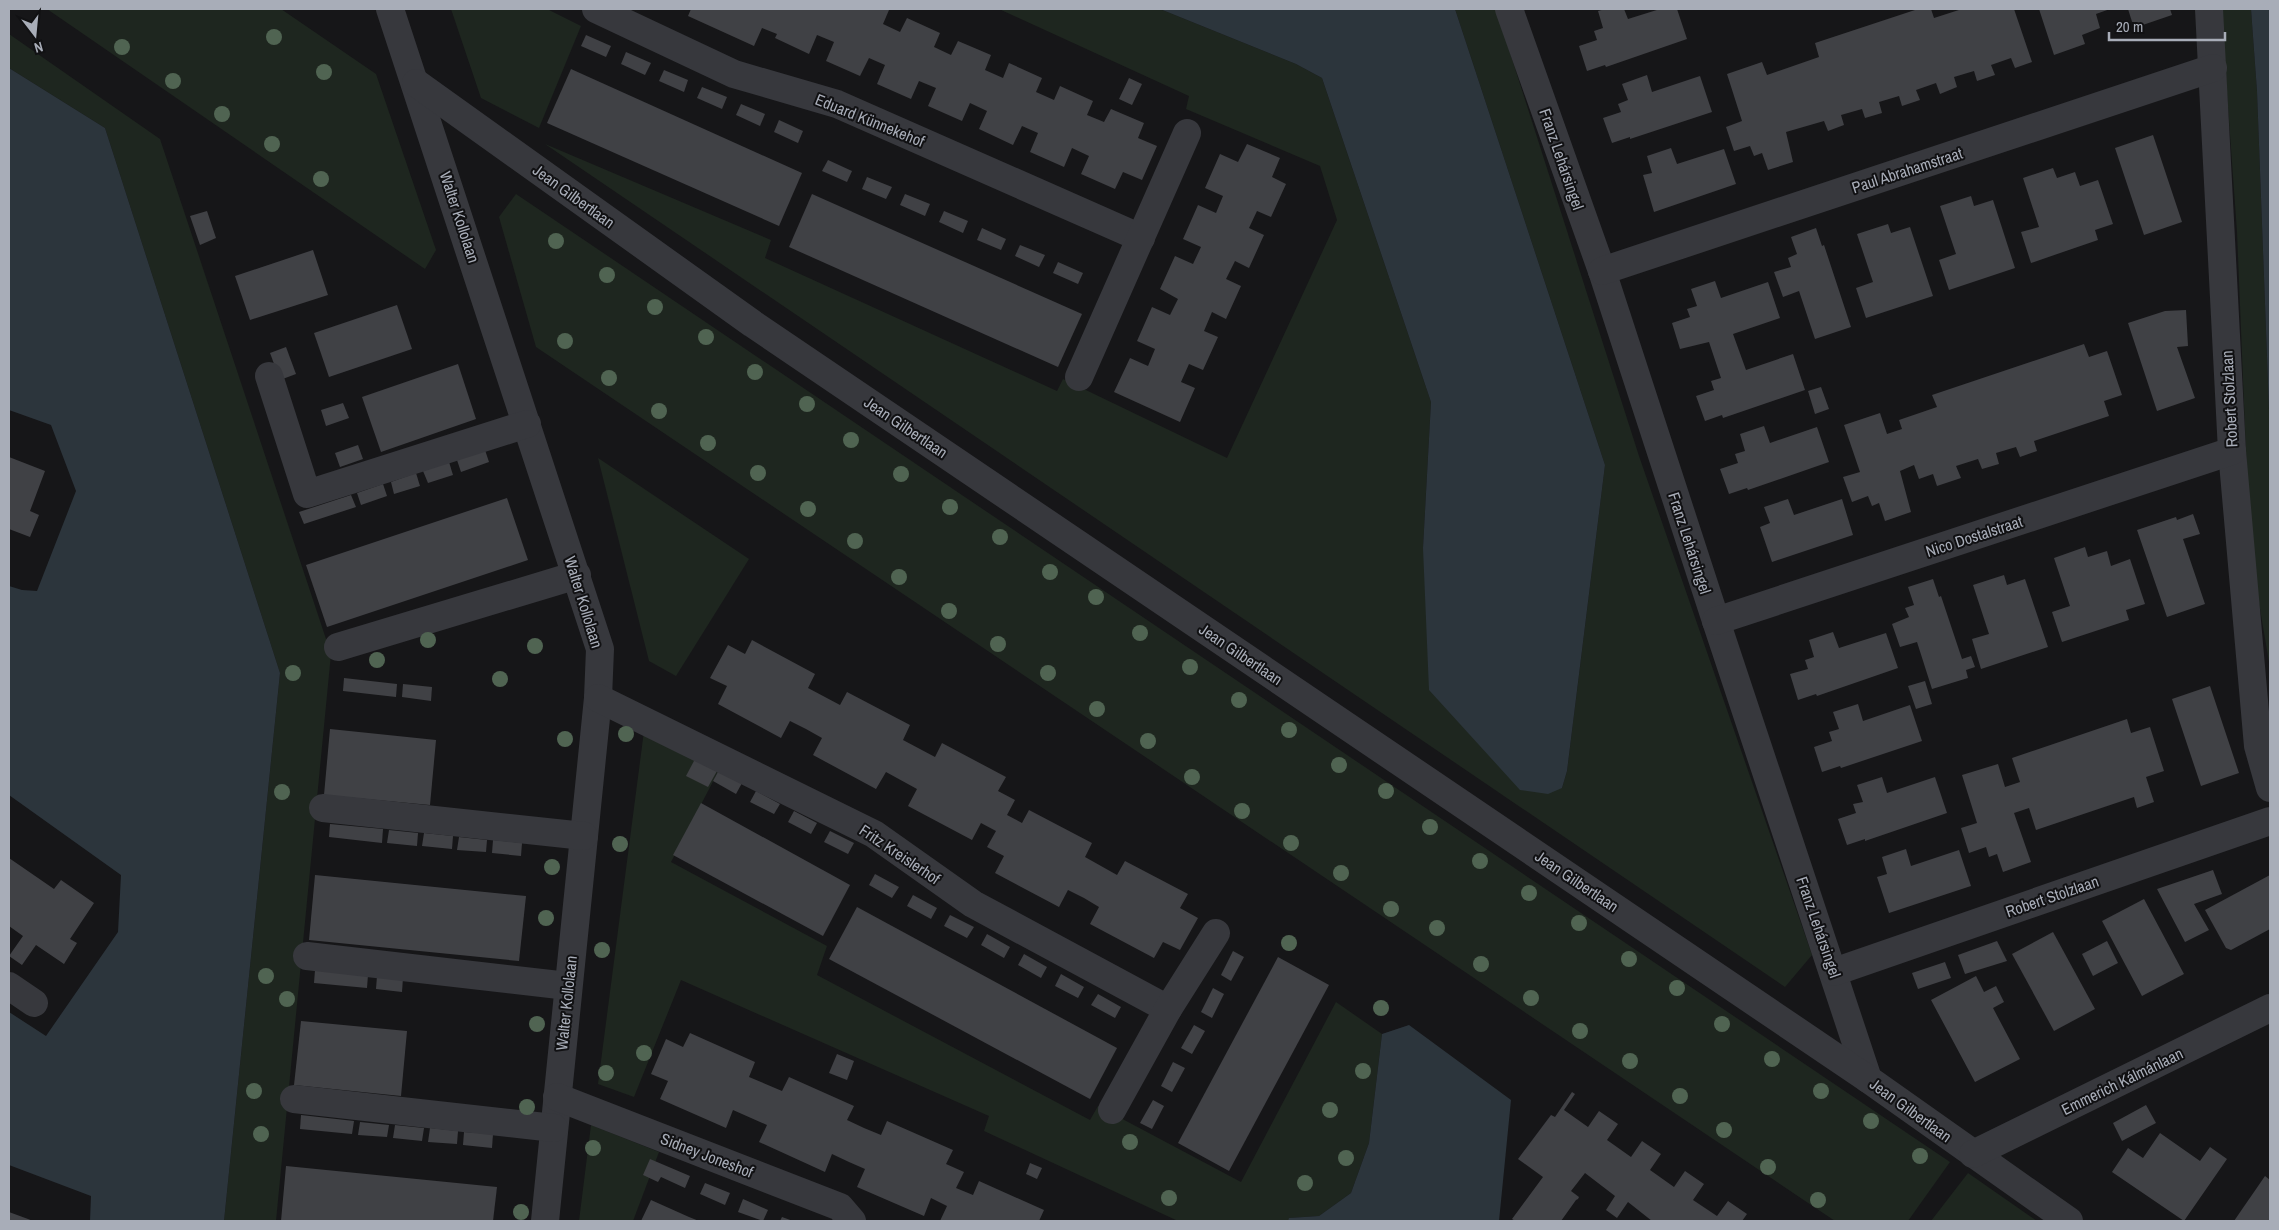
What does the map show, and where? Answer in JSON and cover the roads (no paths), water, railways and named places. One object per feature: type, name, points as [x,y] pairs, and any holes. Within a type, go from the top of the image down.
[{"type":"street","name":"Walter Kollolaan","points":[[390,9],[600,649],[598,698],[545,1221]]},
{"type":"street","name":"Eduard Künnekehof","points":[[596,9],[734,74],[836,104],[1141,238]]},
{"type":"street","name":"Franz Lehársingel","points":[[1510,9],[1602,271],[1868,1079]]},
{"type":"street","name":"Robert Stolzlaan","points":[[2209,9],[2232,451],[2258,746],[2270,788]]},
{"type":"street","name":"Paul Abrahamstraat","points":[[1602,271],[2213,68]]},
{"type":"street","name":"Jean Gilbertlaan","points":[[416,84],[754,324],[1868,1079],[2069,1221]]},
{"type":"street","points":[[1079,378],[1187,133]]},
{"type":"street","points":[[269,376],[307,494],[527,424]]},
{"type":"street","name":"Nico Dostalstraat","points":[[1716,621],[2232,451]]},
{"type":"street","points":[[338,646],[577,575]]},
{"type":"street","name":"Fritz Kreislerhof","points":[[598,698],[874,834],[973,904],[1168,1009]]},
{"type":"street","points":[[323,808],[584,836]]},
{"type":"street","name":"Robert Stolzlaan","points":[[1834,972],[2270,820]]},
{"type":"street","points":[[1112,1110],[1168,1009],[1216,932]]},
{"type":"street","points":[[307,956],[568,986]]},
{"type":"street","points":[[9,986],[34,1003]]},
{"type":"street","name":"Emmerich Kálmánlaan","points":[[1973,1154],[2270,1008]]},
{"type":"street","name":"Sidney Joneshof","points":[[557,1097],[840,1207],[852,1221]]},
{"type":"street","points":[[294,1099],[554,1128]]}]
